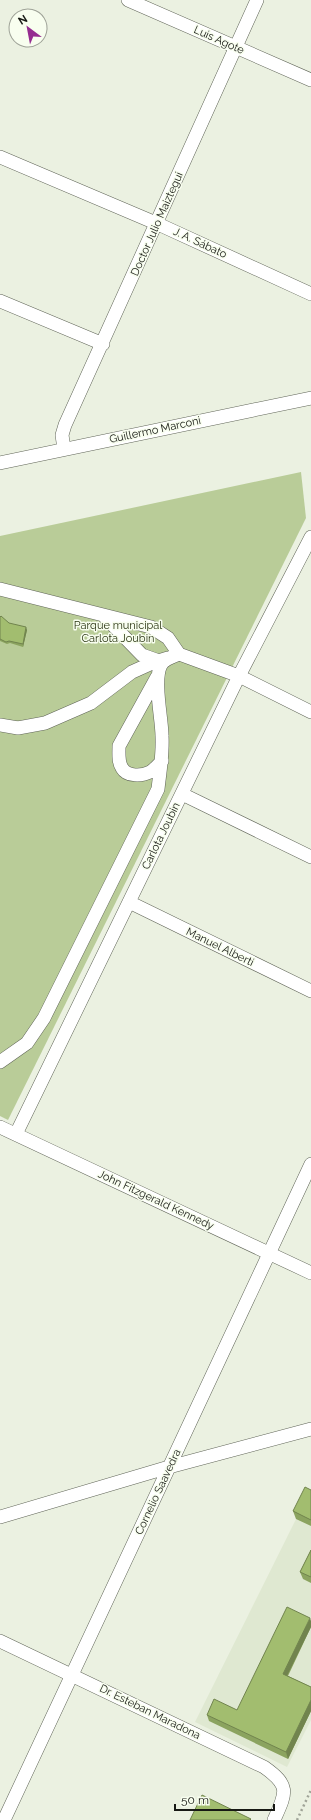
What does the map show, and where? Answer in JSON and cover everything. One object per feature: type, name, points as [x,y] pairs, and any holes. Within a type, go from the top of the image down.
[{"type":"street","name":"Luis Agote","points":[[128,0],[311,80]]},
{"type":"street","name":"Doctor Julio Maiztegui","points":[[64,449],[62,435],[65,425],[158,224],[257,0]]},
{"type":"street","name":"J. A. Sábato","points":[[0,157],[158,224],[311,294]]},
{"type":"street","points":[[0,301],[103,344]]},
{"type":"street","name":"Guillermo Marconi","points":[[0,463],[311,398]]},
{"type":"street","name":"Carlota Joubin","points":[[16,1134],[239,676],[310,538]]},
{"type":"street","points":[[0,589],[151,627],[168,638],[168,658],[161,665],[158,675],[119,746],[119,760],[122,769],[129,774],[141,775],[151,772],[162,761]]},
{"type":"street","points":[[102,614],[142,655],[168,658],[239,676],[311,712]]},
{"type":"street","points":[[0,725],[18,728],[45,723],[66,715],[91,703],[132,672],[168,658]]},
{"type":"street","points":[[0,1062],[5,1060],[27,1043],[44,1018],[158,789],[162,761],[162,736],[158,675]]},
{"type":"street","points":[[182,794],[311,857]]},
{"type":"street","name":"Manuel Alberti","points":[[129,902],[311,991]]},
{"type":"street","name":"John Fitzgerald Kennedy","points":[[0,1127],[311,1273]]},
{"type":"street","name":"Cornelio Saavedra","points":[[4,1820],[311,1164]]},
{"type":"street","points":[[0,1517],[169,1467],[311,1429]]},
{"type":"street","name":"Dr. Esteban Maradona","points":[[0,1641],[264,1767],[278,1777],[284,1787],[284,1798],[274,1820]]},
{"type":"path","points":[[297,1820],[311,1790]]},
{"type":"shaded area","points":[[308,1495],[311,1496],[311,1720],[287,1767],[195,1722]]},
{"type":"green space","name":"Parque municipal Carlota Joubin","points":[[301,472],[306,518],[8,1120],[0,1116],[0,536]]},
{"type":"building","points":[[1,616],[9,623],[26,627],[23,644],[9,641],[6,642],[0,639]]},
{"type":"building","points":[[305,1487],[311,1490],[311,1520],[293,1511]]},
{"type":"building","points":[[311,1550],[311,1577],[300,1572]]},
{"type":"building","points":[[287,1607],[310,1618],[283,1674],[311,1687],[311,1700],[286,1752],[207,1715],[214,1699],[237,1710]]},
{"type":"building","points":[[202,1795],[251,1819],[190,1820]]}]
